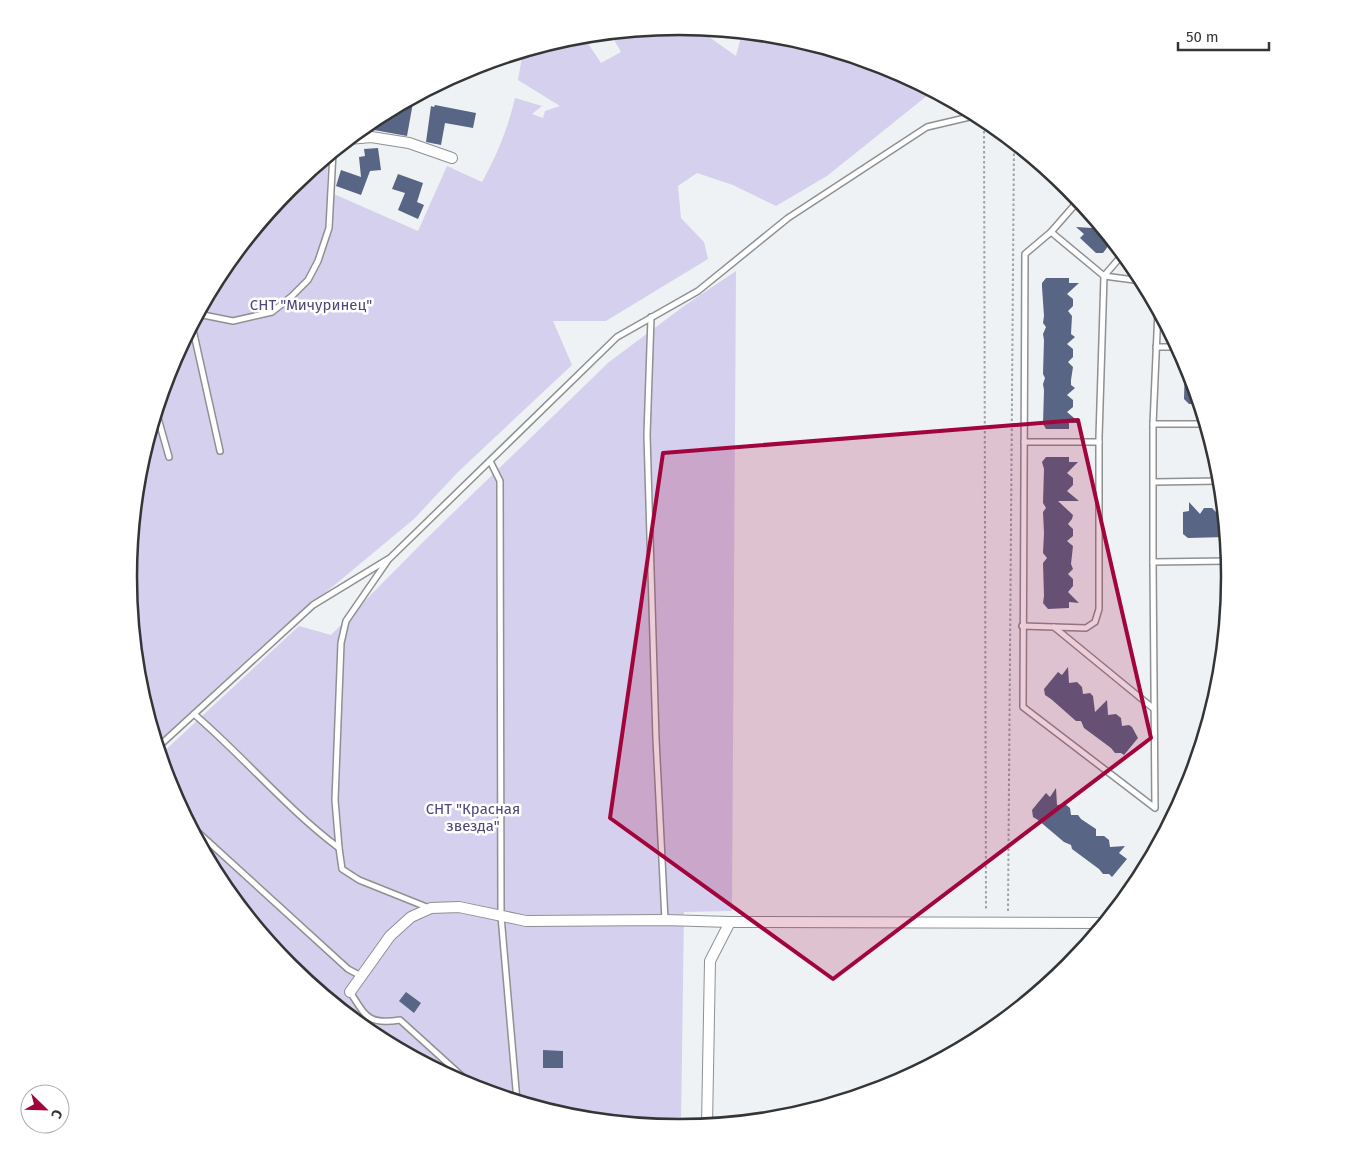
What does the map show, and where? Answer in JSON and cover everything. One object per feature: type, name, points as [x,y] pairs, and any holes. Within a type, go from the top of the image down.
[{"type":"street","points":[[362,138],[371,137],[409,143],[452,158]]},
{"type":"street","points":[[350,992],[390,936],[411,917],[431,908],[459,907],[526,921],[1095,923]]},
{"type":"street","points":[[706,1118],[710,962],[730,922]]},
{"type":"lane","points":[[431,908],[359,880],[342,869],[335,800],[341,643],[346,621],[390,558],[617,337],[698,291],[788,218],[927,127],[966,118]]},
{"type":"lane","points":[[205,315],[233,320],[272,312],[308,280],[318,261],[329,228],[333,160]]},
{"type":"lane","points":[[1073,206],[1051,232],[1025,254],[1023,707],[1155,808],[1153,424],[1157,323]]},
{"type":"lane","points":[[1051,232],[1104,276],[1132,279]]},
{"type":"lane","points":[[1022,626],[1086,628],[1095,622],[1099,609],[1099,442],[1104,276],[1118,260]]},
{"type":"lane","points":[[651,317],[647,435],[656,739],[665,920]]},
{"type":"lane","points":[[194,335],[220,451]]},
{"type":"lane","points":[[1156,347],[1170,347]]},
{"type":"lane","points":[[159,423],[169,457]]},
{"type":"lane","points":[[1153,424],[1199,424]]},
{"type":"lane","points":[[1024,442],[1099,442]]},
{"type":"lane","points":[[490,461],[500,480],[502,916],[516,1094]]},
{"type":"lane","points":[[1154,482],[1213,482]]},
{"type":"lane","points":[[163,742],[314,604],[390,558]]},
{"type":"lane","points":[[1153,562],[1221,561]]},
{"type":"lane","points":[[1054,627],[1154,709]]},
{"type":"lane","points":[[194,714],[215,732],[286,804],[339,848]]},
{"type":"lane","points":[[205,838],[348,969],[361,976]]},
{"type":"lane","points":[[350,992],[366,1017],[383,1023],[400,1020],[457,1071]]},
{"type":"path","points":[[984,129],[986,923]]},
{"type":"path","points":[[1008,923],[1014,151]]},
{"type":"highlighted area","points":[[1078,420],[1151,738],[833,979],[610,818],[663,453]]},
{"type":"green space","name":"СНТ \"Мичуринец\"","points":[[644,36],[709,36],[736,56],[740,39],[750,40],[785,45],[819,53],[886,76],[927,96],[827,176],[776,206],[733,185],[697,173],[678,186],[681,218],[704,242],[708,259],[606,321],[553,321],[572,365],[458,472],[414,519],[307,608],[162,739],[147,683],[138,612],[138,542],[142,506],[147,471],[155,437],[178,370],[193,337],[228,276],[272,220],[296,194],[328,165],[327,191],[418,231],[447,166],[482,182],[502,141],[515,98],[542,106],[532,114],[543,118],[545,111],[560,106],[518,80],[522,59],[588,43],[601,63],[621,52],[614,39]]},
{"type":"green space","name":"СНТ \"Красная звезда\"","points":[[736,271],[732,911],[684,912],[681,1119],[679,1119],[608,1114],[573,1109],[539,1101],[472,1078],[439,1063],[378,1028],[349,1007],[296,960],[249,907],[228,878],[193,817],[166,750],[299,626],[331,635],[425,540],[609,362],[684,306]]},
{"type":"building","points":[[435,105],[476,113],[473,128],[445,123],[441,145],[426,142],[431,106],[434,107]]},
{"type":"building","points":[[412,106],[407,136],[374,130],[378,126]]},
{"type":"building","points":[[378,148],[381,170],[370,171],[361,195],[336,186],[341,170],[361,177],[359,157],[365,156],[364,149]]},
{"type":"building","points":[[398,174],[423,183],[417,202],[424,205],[418,219],[398,210],[405,193],[392,189]]},
{"type":"building","points":[[1076,227],[1092,228],[1108,246],[1103,253],[1096,253],[1080,238],[1084,234]]},
{"type":"building","points":[[1046,278],[1069,278],[1069,283],[1079,283],[1067,294],[1073,299],[1073,306],[1068,311],[1072,316],[1071,334],[1075,337],[1067,344],[1073,349],[1073,357],[1068,362],[1073,367],[1071,385],[1075,388],[1067,395],[1073,400],[1073,407],[1067,412],[1080,423],[1069,423],[1069,429],[1046,429],[1043,424],[1043,384],[1045,378],[1043,374],[1043,334],[1046,327],[1043,323],[1042,283]]},
{"type":"building","points":[[1184,382],[1192,404],[1189,404],[1184,399]]},
{"type":"building","points":[[1046,457],[1069,457],[1069,462],[1078,462],[1067,473],[1073,478],[1073,485],[1067,491],[1079,501],[1058,501],[1073,515],[1068,524],[1073,529],[1073,536],[1067,541],[1073,546],[1071,564],[1073,569],[1068,574],[1073,579],[1073,586],[1068,592],[1079,603],[1069,602],[1069,608],[1048,609],[1043,603],[1043,563],[1047,558],[1043,553],[1043,512],[1046,508],[1043,503],[1044,469],[1042,462]]},
{"type":"building","points":[[1189,502],[1200,514],[1204,508],[1212,508],[1217,513],[1219,537],[1188,538],[1183,534],[1183,512],[1189,511]]},
{"type":"building","points":[[1068,667],[1069,683],[1077,682],[1082,687],[1083,694],[1090,693],[1093,696],[1095,712],[1107,700],[1108,715],[1116,714],[1121,718],[1122,726],[1129,725],[1132,727],[1138,738],[1124,755],[1115,753],[1084,728],[1081,721],[1076,721],[1045,695],[1044,689],[1058,672],[1062,675]]},
{"type":"building","points":[[1056,788],[1057,805],[1065,804],[1070,808],[1071,815],[1078,815],[1096,829],[1096,836],[1104,836],[1109,840],[1110,847],[1125,846],[1119,853],[1127,859],[1112,877],[1109,874],[1103,874],[1072,849],[1071,845],[1064,842],[1033,817],[1032,810],[1046,793],[1050,797]]},
{"type":"building","points":[[406,992],[421,1003],[414,1013],[399,1001]]},
{"type":"building","points":[[543,1050],[563,1051],[563,1068],[543,1068]]}]
